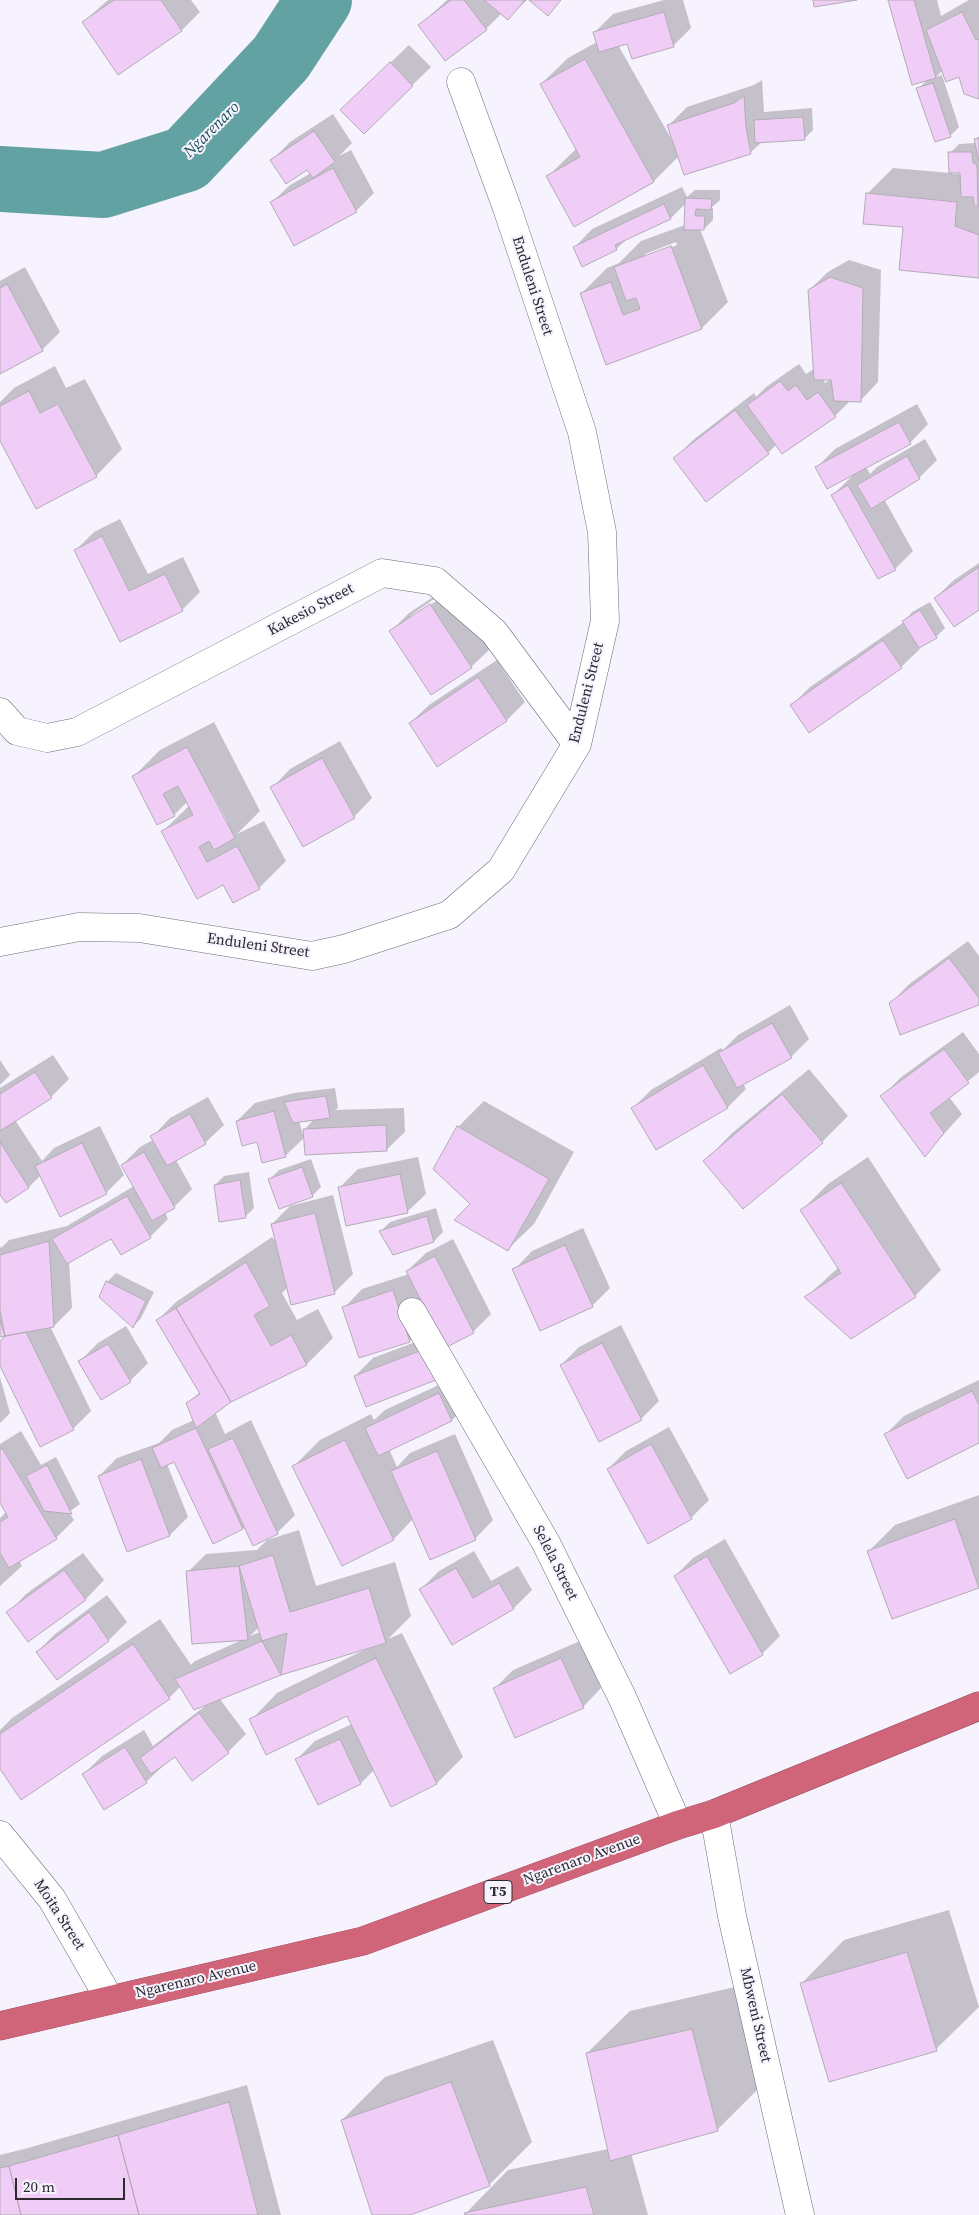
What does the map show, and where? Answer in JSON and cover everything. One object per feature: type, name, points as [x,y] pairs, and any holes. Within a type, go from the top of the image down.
[{"type":"highway","name":"Ngarenaro Avenue","points":[[0,2026],[363,1941],[678,1825],[714,1814],[978,1709]]},
{"type":"street","name":"Enduleni Street","points":[[0,942],[78,927],[139,928],[312,956],[344,949],[449,915],[501,870],[577,744],[605,621],[602,532],[582,432],[507,208],[461,82]]},
{"type":"street","name":"Kakesio Street","points":[[0,712],[17,731],[47,738],[77,732],[382,573],[435,581],[494,632],[577,744]]},
{"type":"street","name":"Selela Street","points":[[412,1312],[546,1543],[622,1697],[678,1825]]},
{"type":"street","name":"Mbweni Street","points":[[714,1814],[732,1916],[800,2215]]},
{"type":"street","name":"Moita Street","points":[[0,1835],[52,1899],[110,2000]]},
{"type":"building","points":[[114,0],[161,0],[182,31],[118,75],[82,22]]},
{"type":"building","points":[[451,0],[464,0],[487,30],[445,61],[418,25]]},
{"type":"building","points":[[484,0],[525,0],[508,20]]},
{"type":"building","points":[[529,0],[561,0],[548,16]]},
{"type":"building","points":[[813,0],[857,0],[814,7]]},
{"type":"building","points":[[888,0],[914,0],[936,78],[912,85]]},
{"type":"building","points":[[664,12],[674,47],[632,59],[627,44],[599,52],[593,32]]},
{"type":"building","points":[[962,12],[976,40],[979,39],[979,99],[964,94],[959,77],[946,82],[926,30]]},
{"type":"building","points":[[585,59],[654,182],[574,227],[546,176],[580,157],[540,84]]},
{"type":"building","points":[[390,62],[413,86],[364,134],[340,110]]},
{"type":"building","points":[[933,83],[951,137],[935,142],[916,88]]},
{"type":"building","points":[[744,96],[746,127],[751,154],[684,175],[667,125],[734,103]]},
{"type":"building","points":[[803,117],[805,140],[755,143],[754,120]]},
{"type":"building","points":[[314,131],[335,162],[313,178],[307,170],[286,184],[270,160]]},
{"type":"building","points":[[979,138],[979,162],[974,139]]},
{"type":"building","points":[[948,152],[972,152],[973,163],[977,165],[978,206],[974,206],[973,197],[961,197],[960,173],[949,173]]},
{"type":"building","points":[[333,168],[357,212],[294,246],[270,202]]},
{"type":"building","points":[[866,193],[957,202],[955,226],[979,235],[979,278],[899,270],[903,227],[863,224]]},
{"type":"building","points":[[685,198],[712,199],[711,210],[696,209],[695,216],[705,216],[704,230],[684,230]]},
{"type":"building","points":[[664,204],[671,219],[615,245],[617,250],[582,267],[573,247]]},
{"type":"building","points":[[671,246],[702,329],[606,365],[580,293],[611,282],[623,315],[640,309],[636,298],[626,301],[614,267]]},
{"type":"building","points":[[830,277],[863,288],[861,402],[834,401],[831,380],[814,380],[808,290]]},
{"type":"building","points":[[7,284],[43,351],[0,374],[0,288]]},
{"type":"building","points":[[780,381],[788,391],[796,385],[807,400],[818,392],[836,417],[782,454],[747,405]]},
{"type":"building","points":[[29,391],[40,413],[58,404],[97,477],[36,509],[0,441],[0,406]]},
{"type":"building","points":[[735,410],[769,454],[706,502],[673,458]]},
{"type":"building","points":[[899,422],[911,444],[827,489],[815,467]]},
{"type":"building","points":[[907,456],[920,479],[871,509],[857,485]]},
{"type":"building","points":[[848,485],[896,570],[878,579],[831,495]]},
{"type":"building","points":[[102,536],[129,591],[165,574],[183,611],[120,642],[74,550]]},
{"type":"building","points":[[979,567],[979,610],[954,627],[934,598]]},
{"type":"building","points":[[430,604],[472,668],[431,695],[389,631]]},
{"type":"building","points":[[920,610],[937,638],[919,648],[902,621]]},
{"type":"building","points":[[883,640],[902,668],[809,733],[790,705]]},
{"type":"building","points":[[478,677],[507,721],[437,767],[409,723]]},
{"type":"building","points":[[187,747],[235,838],[214,850],[209,841],[199,847],[207,862],[237,846],[260,889],[233,903],[223,885],[197,899],[161,831],[193,815],[178,786],[163,794],[175,816],[157,825],[132,776]]},
{"type":"building","points":[[322,758],[355,818],[303,847],[270,787]]},
{"type":"building","points":[[949,958],[979,998],[979,1005],[900,1035],[889,1003]]},
{"type":"building","points":[[772,1023],[792,1058],[737,1088],[718,1053]]},
{"type":"building","points":[[944,1049],[969,1083],[930,1113],[944,1133],[925,1157],[880,1096]]},
{"type":"building","points":[[703,1065],[728,1108],[656,1150],[631,1108]]},
{"type":"building","points":[[35,1072],[52,1098],[0,1131],[0,1094]]},
{"type":"building","points":[[782,1094],[823,1143],[743,1209],[703,1161]]},
{"type":"building","points":[[326,1096],[330,1118],[293,1123],[284,1102]]},
{"type":"building","points":[[274,1111],[286,1157],[262,1163],[257,1142],[242,1146],[236,1121]]},
{"type":"building","points":[[190,1114],[206,1144],[167,1166],[150,1136]]},
{"type":"building","points":[[386,1125],[387,1151],[305,1155],[303,1129]]},
{"type":"building","points":[[457,1126],[549,1179],[508,1251],[454,1220],[470,1204],[433,1169]]},
{"type":"building","points":[[0,1142],[29,1188],[6,1203],[0,1195]]},
{"type":"building","points":[[82,1143],[107,1194],[60,1217],[35,1166]]},
{"type":"building","points":[[144,1152],[175,1208],[152,1221],[121,1165]]},
{"type":"building","points":[[302,1167],[313,1197],[279,1209],[268,1179]]},
{"type":"building","points":[[400,1174],[408,1213],[346,1226],[338,1187]]},
{"type":"building","points":[[240,1180],[246,1218],[219,1222],[214,1185]]},
{"type":"building","points":[[841,1183],[916,1297],[851,1339],[804,1297],[841,1273],[800,1210]]},
{"type":"building","points":[[127,1196],[151,1238],[121,1255],[111,1239],[67,1264],[52,1239]]},
{"type":"building","points":[[315,1213],[335,1294],[291,1305],[271,1224]]},
{"type":"building","points":[[427,1216],[434,1242],[393,1255],[379,1231]]},
{"type":"building","points":[[49,1241],[54,1327],[5,1336],[0,1310],[0,1255]]},
{"type":"building","points":[[565,1245],[593,1307],[540,1331],[512,1269]]},
{"type":"building","points":[[435,1256],[474,1333],[445,1348],[406,1271]]},
{"type":"building","points":[[246,1262],[270,1306],[254,1315],[271,1346],[291,1335],[307,1365],[231,1402],[176,1308]]},
{"type":"building","points":[[106,1281],[146,1301],[133,1328],[99,1297]]},
{"type":"building","points":[[393,1290],[410,1342],[359,1358],[342,1307]]},
{"type":"building","points":[[176,1308],[231,1402],[196,1428],[186,1403],[200,1394],[156,1320]]},
{"type":"building","points":[[0,1320],[5,1336],[0,1337]]},
{"type":"building","points":[[26,1332],[74,1430],[40,1447],[0,1366],[0,1341],[5,1336]]},
{"type":"building","points":[[602,1343],[642,1420],[599,1442],[560,1365]]},
{"type":"building","points":[[108,1344],[131,1382],[101,1400],[78,1361]]},
{"type":"building","points":[[425,1349],[436,1380],[366,1407],[354,1376]]},
{"type":"building","points":[[972,1391],[979,1405],[979,1443],[907,1479],[884,1434]]},
{"type":"building","points":[[439,1393],[452,1421],[378,1456],[365,1428]]},
{"type":"building","points":[[196,1428],[243,1529],[213,1544],[174,1462],[161,1468],[152,1448]]},
{"type":"building","points":[[233,1438],[278,1534],[253,1546],[208,1449]]},
{"type":"building","points":[[345,1440],[394,1540],[342,1566],[292,1466]]},
{"type":"building","points":[[651,1444],[692,1519],[648,1544],[607,1469]]},
{"type":"building","points":[[2,1448],[57,1539],[9,1568],[0,1553],[0,1522],[8,1517],[0,1503],[0,1450]]},
{"type":"building","points":[[437,1451],[476,1540],[430,1560],[391,1471]]},
{"type":"building","points":[[141,1459],[170,1536],[127,1552],[98,1476]]},
{"type":"building","points":[[47,1465],[72,1514],[44,1511],[26,1476]]},
{"type":"building","points":[[955,1519],[979,1588],[892,1619],[867,1551]]},
{"type":"building","points":[[273,1555],[290,1612],[369,1588],[386,1643],[281,1675],[287,1633],[262,1641],[239,1566]]},
{"type":"building","points":[[707,1556],[763,1655],[730,1674],[674,1576]]},
{"type":"building","points":[[239,1566],[248,1640],[192,1644],[186,1571]]},
{"type":"building","points":[[456,1568],[473,1598],[499,1583],[514,1609],[452,1645],[419,1589]]},
{"type":"building","points":[[64,1570],[86,1600],[28,1642],[6,1612]]},
{"type":"building","points":[[89,1612],[109,1641],[57,1680],[36,1652]]},
{"type":"building","points":[[262,1641],[281,1675],[194,1710],[175,1679]]},
{"type":"building","points":[[133,1644],[170,1699],[21,1800],[0,1769],[0,1734]]},
{"type":"building","points":[[376,1658],[437,1784],[391,1807],[347,1716],[266,1755],[249,1719]]},
{"type":"building","points":[[561,1658],[584,1708],[515,1738],[493,1688]]},
{"type":"building","points":[[199,1713],[229,1753],[192,1781],[175,1757],[151,1774],[140,1758]]},
{"type":"building","points":[[340,1739],[361,1784],[318,1805],[295,1759]]},
{"type":"building","points":[[125,1747],[147,1783],[104,1810],[82,1774]]},
{"type":"building","points":[[907,1952],[937,2051],[829,2082],[800,1983]]},
{"type":"building","points":[[692,2029],[718,2131],[610,2161],[586,2053]]},
{"type":"building","points":[[451,2082],[490,2186],[410,2215],[372,2215],[341,2120]]},
{"type":"building","points":[[229,2102],[258,2215],[139,2215],[118,2135]]},
{"type":"building","points":[[118,2135],[139,2215],[21,2215],[9,2166]]},
{"type":"building","points":[[9,2166],[21,2215],[0,2215],[0,2168]]},
{"type":"building","points":[[586,2187],[594,2215],[465,2215],[464,2213]]},
{"type":"waterway","name":"Ngarenaro","points":[[0,179],[103,185],[186,159],[281,58],[319,0]]}]
